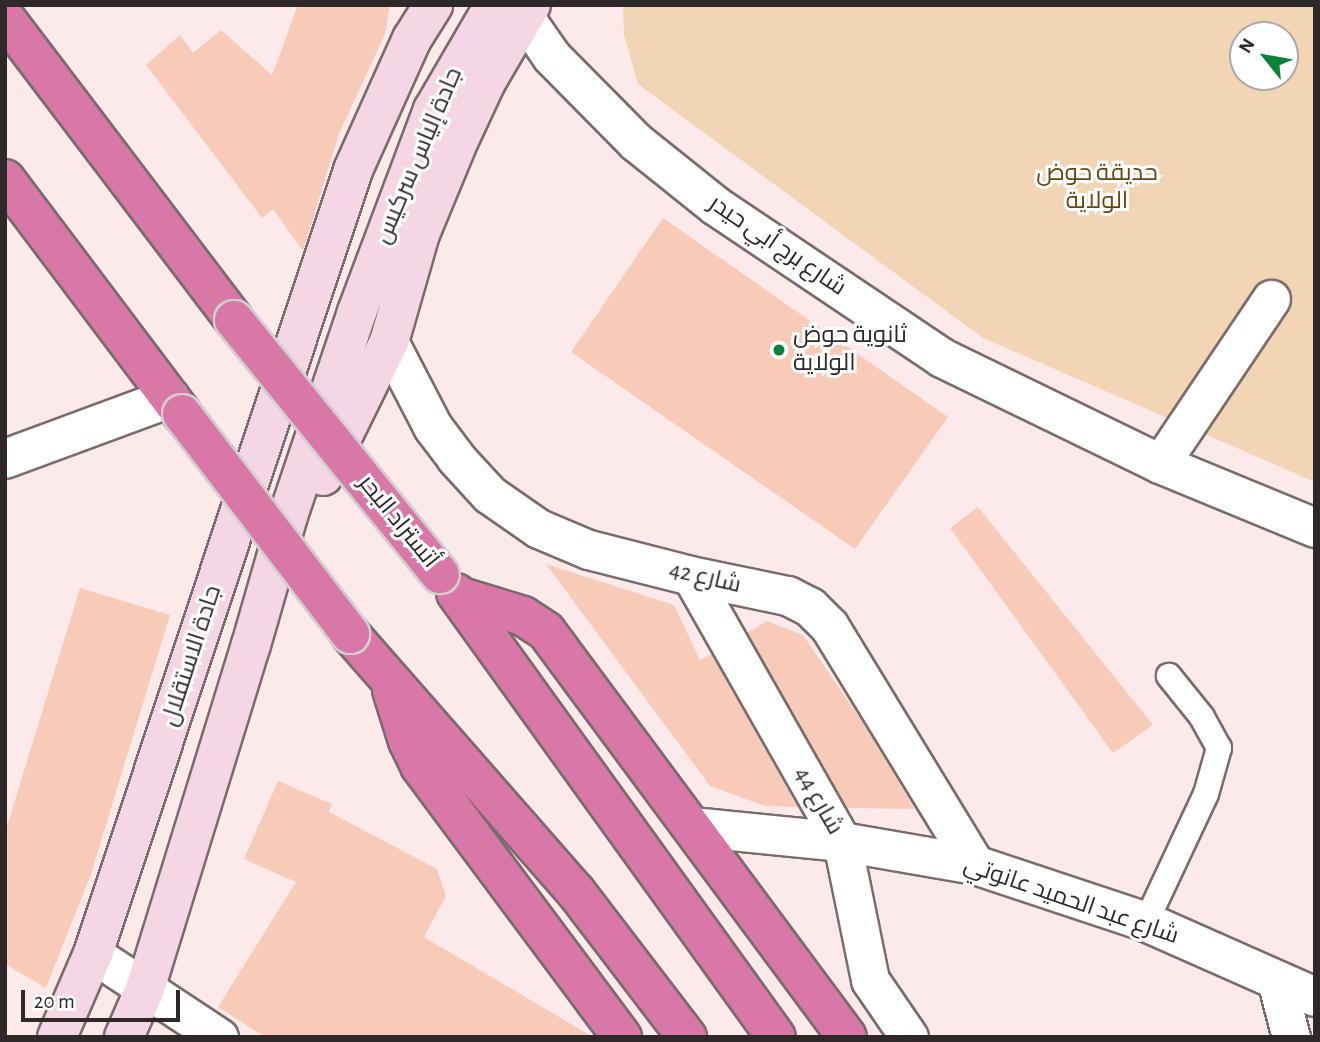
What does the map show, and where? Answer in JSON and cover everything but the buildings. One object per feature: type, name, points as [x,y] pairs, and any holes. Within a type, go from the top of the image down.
[{"type":"highway","name":"أتستراد البحر","points":[[5,18],[234,320],[450,586],[776,1037]]},
{"type":"highway","points":[[5,179],[349,634],[576,892],[687,1037]]},
{"type":"highway","points":[[450,586],[523,616],[546,632],[847,1037]]},
{"type":"highway","points":[[389,678],[408,741],[420,766],[622,1037]]},
{"type":"main road","name":"جادة إلياس سركيس","points":[[319,273],[353,170],[412,39],[433,5]]},
{"type":"main road","name":"جادة إلياس سركيس","points":[[288,516],[357,312],[433,110],[459,61],[516,8]]},
{"type":"main road","points":[[271,578],[389,342],[421,234],[516,8]]},
{"type":"main road","name":"جادة الاستقلال","points":[[57,1037],[93,954],[319,273]]},
{"type":"main road","points":[[124,1037],[145,989],[288,516],[256,463]]},
{"type":"street","name":"شارع برج أبي حيدر","points":[[516,8],[552,57],[636,142],[716,206],[942,358],[1160,464],[1315,528]]},
{"type":"street","points":[[1160,464],[1271,299]]},
{"type":"street","name":"شارع 42","points":[[389,342],[433,427],[456,458],[490,495],[539,529],[564,541],[691,576],[788,596],[810,607],[830,627],[975,865]]},
{"type":"street","points":[[5,459],[176,406]]},
{"type":"street","name":"شارع 44","points":[[691,576],[842,842],[870,980],[909,1037]]},
{"type":"street","name":"شارع عبد الحميد عانوتي","points":[[692,827],[842,842],[975,865],[1146,922],[1315,997]]},
{"type":"street","points":[[93,954],[219,1037]]},
{"type":"street","points":[[1276,980],[1291,1037]]},
{"type":"lane","points":[[1146,922],[1206,794],[1219,748],[1202,717],[1169,676]]},
{"type":"green space","name":"حديقة حوض الولاية","points":[[623,5],[1315,5],[1315,482],[983,338],[638,84],[624,35]]},
{"type":"place","name":"ثانوية حوض الولاية","points":[[779,350]]}]
